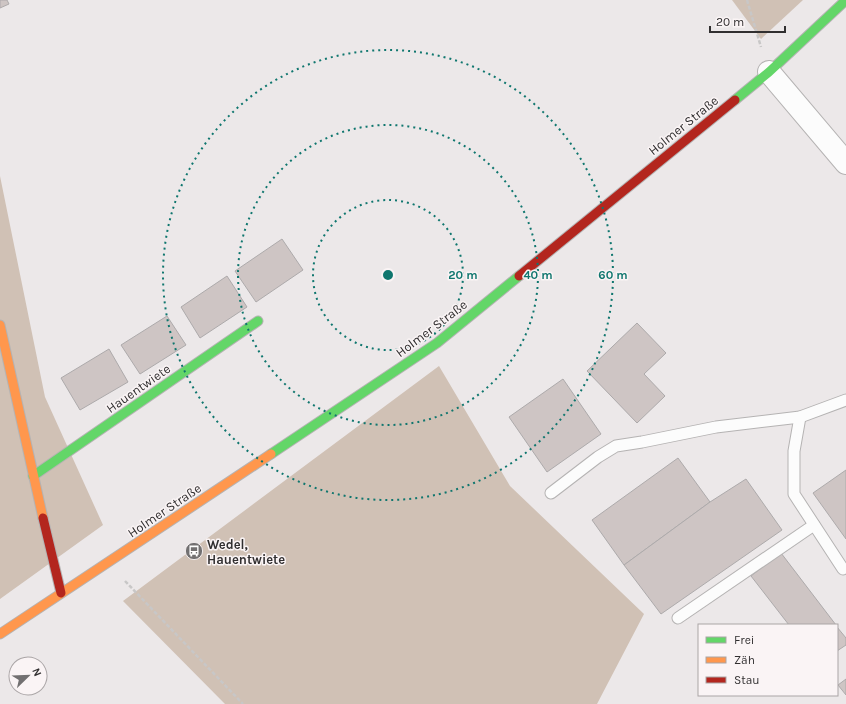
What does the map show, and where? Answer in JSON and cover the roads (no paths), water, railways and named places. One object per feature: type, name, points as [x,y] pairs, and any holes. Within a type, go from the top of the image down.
[{"type":"main road","name":"Holmer Straße","points":[[0,634],[61,593],[108,564],[437,343],[769,72],[846,0]]},
{"type":"main road","name":"Hauentwiete","points":[[33,476],[258,321]]},
{"type":"main road","points":[[0,325],[33,476],[61,593]]},
{"type":"street","points":[[769,72],[846,163]]},
{"type":"lane","points":[[551,493],[598,457],[616,446],[716,427],[800,417],[846,400]]},
{"type":"lane","points":[[800,417],[794,451],[794,494],[843,568]]},
{"type":"lane","points":[[678,618],[814,525]]},
{"type":"place","name":"Wedel, Hauentwiete","points":[[194,551]]}]
